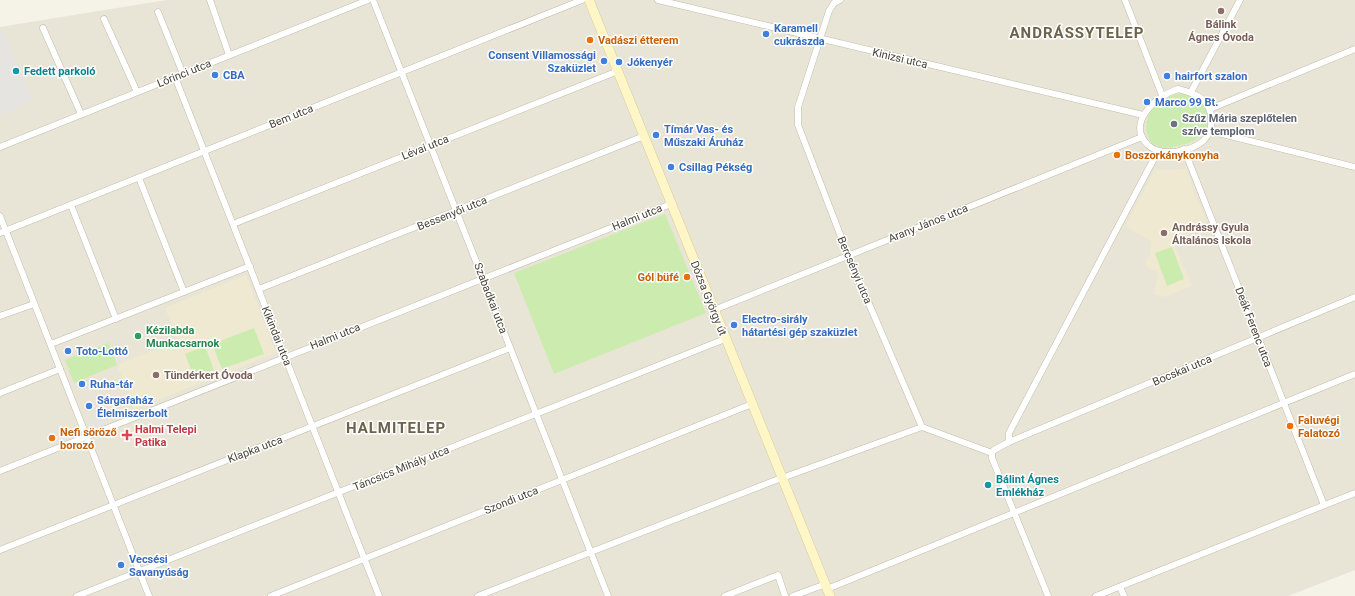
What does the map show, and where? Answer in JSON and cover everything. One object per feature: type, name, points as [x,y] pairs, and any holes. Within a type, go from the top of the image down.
[{"type":"main road","name":"Dózsa György út","points":[[589,0],[725,339],[828,590]]},
{"type":"street","points":[[210,0],[229,55]]},
{"type":"street","name":"Lőrinci utca","points":[[0,147],[368,0]]},
{"type":"street","name":"Szabadkai utca","points":[[374,0],[608,596]]},
{"type":"street","name":"Bem utca","points":[[3,232],[582,0]]},
{"type":"street","name":"Kinizsi utca","points":[[658,0],[1143,115]]},
{"type":"street","name":"Bercsényi utca","points":[[840,0],[830,7],[798,107],[796,119],[848,255],[922,427]]},
{"type":"street","points":[[1125,0],[1162,95]]},
{"type":"street","points":[[1191,92],[1240,0]]},
{"type":"street","points":[[158,12],[183,74]]},
{"type":"street","points":[[104,19],[137,92]]},
{"type":"street","points":[[43,28],[81,114]]},
{"type":"street","points":[[1210,109],[1355,50]]},
{"type":"street","name":"Lévai utca","points":[[233,224],[618,71]]},
{"type":"street","name":"Kikindai utca","points":[[175,77],[379,596]]},
{"type":"street","points":[[1178,89],[1191,92],[1202,99],[1210,109],[1212,120],[1210,131],[1203,141],[1194,147],[1184,149],[1158,151],[1151,148],[1142,137],[1141,127],[1143,115],[1162,95],[1178,89]]},
{"type":"street","points":[[1210,131],[1355,167]]},
{"type":"street","name":"Bessenyői utca","points":[[259,289],[644,136]]},
{"type":"street","name":"Arany János utca","points":[[714,310],[1142,137]]},
{"type":"street","name":"Deák Ferenc utca","points":[[1184,149],[1324,505]]},
{"type":"street","points":[[1009,442],[1009,433],[1158,151]]},
{"type":"street","points":[[140,178],[184,292]]},
{"type":"street","name":"Halmi utca","points":[[0,471],[285,356],[671,204]]},
{"type":"street","points":[[71,205],[116,319]]},
{"type":"street","points":[[0,216],[3,232],[51,344],[149,596]]},
{"type":"street","points":[[51,344],[250,266]]},
{"type":"street","name":"Bocskai utca","points":[[992,453],[994,450],[1009,442],[1355,297]]},
{"type":"street","points":[[0,316],[34,304]]},
{"type":"street","name":"Táncsics Mihály utca","points":[[77,596],[725,339]]},
{"type":"street","name":"Klapka utca","points":[[0,550],[510,348]]},
{"type":"street","points":[[0,393],[60,369]]},
{"type":"street","points":[[793,596],[828,590],[1355,374]]},
{"type":"street","name":"Szondi utca","points":[[271,596],[752,404]]},
{"type":"street","points":[[478,596],[782,478],[922,427],[992,453],[992,458],[1048,596]]},
{"type":"street","points":[[1096,596],[1355,493]]},
{"type":"street","points":[[725,596],[778,575],[785,596]]},
{"type":"street","points":[[1120,586],[1124,596]]},
{"type":"shaded area","points":[[166,0],[1355,0],[1355,570],[1288,596],[0,596],[0,27]]},
{"type":"shaded area","points":[[0,29],[2,29],[33,101],[0,115]]},
{"type":"shaded area","name":"Andrássy Gyula Általános Iskola","points":[[1186,169],[1208,226],[1173,240],[1192,286],[1164,297],[1154,294],[1158,272],[1145,266],[1150,254],[1151,241],[1125,226],[1155,170]]},
{"type":"shaded area","points":[[246,275],[276,353],[135,409],[117,365],[178,340],[165,308]]},
{"type":"shaded area","points":[[104,412],[109,427],[98,432],[89,417],[92,419],[96,417],[96,415]]},
{"type":"green space","points":[[1176,94],[1189,95],[1199,100],[1205,107],[1208,116],[1208,125],[1202,134],[1193,141],[1178,146],[1164,148],[1160,147],[1149,140],[1147,134],[1146,127],[1149,114],[1158,102]]},
{"type":"green space","points":[[665,214],[706,313],[554,374],[514,273]]},
{"type":"green space","points":[[1172,247],[1184,279],[1167,286],[1155,253]]},
{"type":"green space","points":[[254,328],[264,354],[222,369],[212,344]]},
{"type":"green space","points":[[108,343],[117,365],[74,383],[65,360]]},
{"type":"green space","points":[[205,346],[214,370],[194,377],[185,354]]},
{"type":"place","name":"Bálink Ágnes Óvoda","points":[[1221,11]]},
{"type":"place","name":"Karamell cukrászda","points":[[766,34]]},
{"type":"place","name":"Vadászi étterem","points":[[590,40]]},
{"type":"place","name":"Consent Villamossági Szaküzlet","points":[[604,61]]},
{"type":"place","name":"Jókenyér","points":[[619,62]]},
{"type":"place","name":"Fedett parkoló","points":[[16,71]]},
{"type":"place","name":"CBA","points":[[215,75]]},
{"type":"place","name":"hairfort szalon","points":[[1167,76]]},
{"type":"place","name":"Marco 99 Bt.","points":[[1147,102]]},
{"type":"place","name":"Szűz Mária szeplőtelen szíve templom","points":[[1174,124]]},
{"type":"place","name":"Tímár Vas- és Műszaki Áruház","points":[[656,135]]},
{"type":"place","name":"Boszorkánykonyha","points":[[1117,155]]},
{"type":"place","name":"Csillag Pékség","points":[[671,167]]},
{"type":"place","name":"Andrássy Gyula Általános Iskola","points":[[1164,233]]},
{"type":"place","name":"Gól büfé","points":[[687,277]]},
{"type":"place","name":"Electro-sirály hátartési gép szaküzlet","points":[[734,325]]},
{"type":"place","name":"Kézilabda Munkacsarnok","points":[[138,336]]},
{"type":"place","name":"Toto-Lottó","points":[[68,351]]},
{"type":"place","name":"Tündérkert Óvoda","points":[[156,375]]},
{"type":"place","name":"Ruha-tár","points":[[82,384]]},
{"type":"place","name":"Sárgafaház Élelmiszerbolt","points":[[89,406]]},
{"type":"place","name":"Faluvégi Falatozó","points":[[1290,426]]},
{"type":"place","name":"Halmi Telepi Patika","points":[[127,435]]},
{"type":"place","name":"Nefi söröző borozó","points":[[52,438]]},
{"type":"place","name":"Bálint Ágnes Emlékház","points":[[988,485]]},
{"type":"place","name":"Vecsési Savanyúság","points":[[121,565]]},
{"type":"district","name":"ANDRÁSSYTELEP","points":[[1077,33]]},
{"type":"district","name":"HALMITELEP","points":[[396,428]]}]
